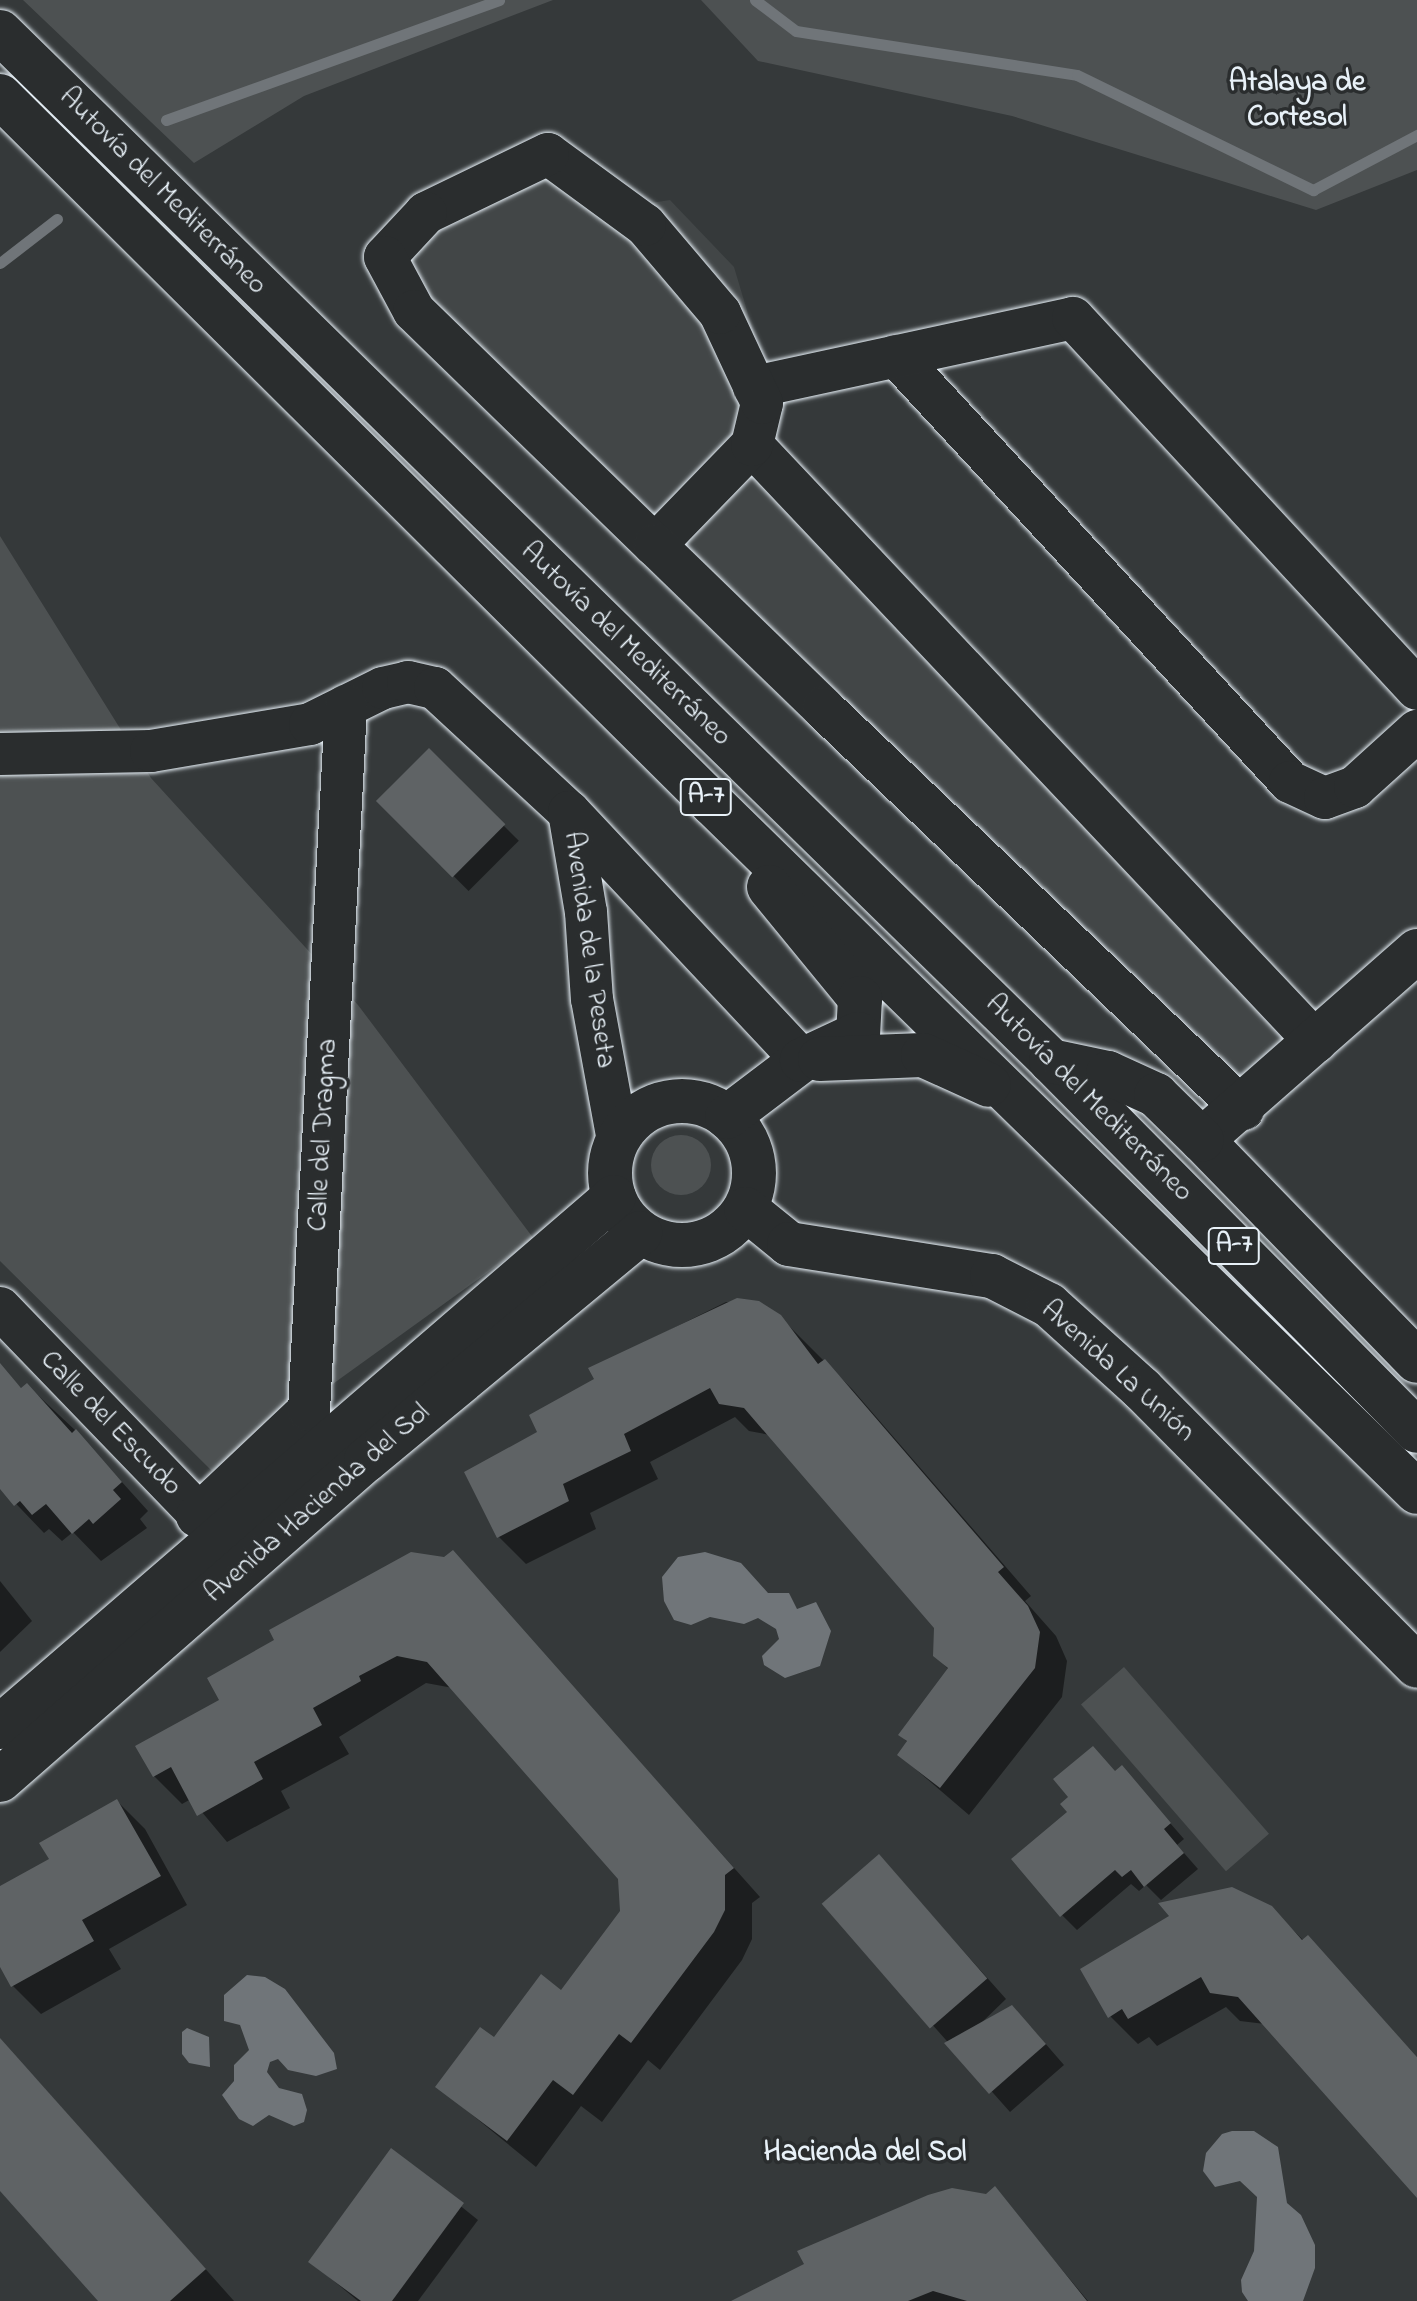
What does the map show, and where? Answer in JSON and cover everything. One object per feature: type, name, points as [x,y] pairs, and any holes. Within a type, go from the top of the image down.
[{"type":"main road","name":"Autovía del Mediterráneo","points":[[0,32],[1051,1061],[1417,1431]]},
{"type":"main road","name":"Autovía del Mediterráneo","points":[[0,96],[713,804],[1033,1112],[1417,1492]]},
{"type":"main road","points":[[713,804],[790,918],[860,998],[858,1034],[802,1060],[727,1117]]},
{"type":"main road","points":[[1202,1140],[1243,1109],[1417,951]]},
{"type":"main road","points":[[802,1060],[923,1055],[978,1079],[1033,1112]]},
{"type":"main road","points":[[1051,1061],[1108,1073],[1156,1095],[1417,1361]]},
{"type":"main road","points":[[666,1103],[709,1106],[727,1117],[742,1132],[755,1170],[746,1209],[717,1237],[698,1244],[658,1242],[640,1233],[614,1197],[611,1168],[618,1141],[638,1117],[666,1103]]},
{"type":"main road","name":"Avenida Hacienda del Sol","points":[[0,1727],[210,1527],[614,1197]]},
{"type":"main road","name":"Avenida La Unión","points":[[746,1209],[789,1244],[992,1276],[1049,1305],[1142,1389],[1417,1666]]},
{"type":"main road","name":"Avenida Hacienda del Sol","points":[[0,1780],[366,1460],[640,1233]]},
{"type":"street","points":[[655,545],[752,445],[762,403],[720,313],[645,225],[548,154],[426,213],[385,257],[414,311],[655,545],[1243,1109]]},
{"type":"street","points":[[754,387],[1073,318],[1417,689]]},
{"type":"street","points":[[896,356],[1290,782],[1325,798],[1355,787],[1417,731]]},
{"type":"street","points":[[752,445],[1316,1042]]},
{"type":"street","name":"Avenida de la Peseta","points":[[0,754],[151,751],[310,724],[408,682],[435,688],[569,812],[586,912],[592,999],[618,1141]]},
{"type":"street","name":"Calle del Dragma","points":[[210,1527],[309,1410],[346,706]]},
{"type":"street","points":[[569,812],[802,1060]]},
{"type":"street","name":"Calle del Escudo","points":[[0,1308],[210,1527]]},
{"type":"shaded area","points":[[23,0],[553,0],[304,96],[194,163]]},
{"type":"shaded area","points":[[701,0],[1417,0],[1417,170],[1316,210],[1012,116],[758,61]]},
{"type":"shaded area","points":[[524,150],[638,205],[670,200],[734,267],[763,364],[783,459],[1308,1022],[1246,1082],[1161,1057],[379,297],[370,240],[407,203]]},
{"type":"shaded area","points":[[0,536],[151,778],[358,1005],[534,1239],[212,1471],[0,1261]]},
{"type":"shaded area","points":[[681,1135],[692,1137],[702,1144],[709,1154],[709,1176],[702,1186],[692,1193],[681,1195],[670,1193],[660,1186],[653,1176],[651,1165],[653,1154],[660,1144],[670,1137]]},
{"type":"shaded area","points":[[705,1552],[741,1563],[768,1593],[789,1593],[797,1609],[816,1602],[831,1631],[820,1666],[785,1678],[764,1665],[762,1656],[779,1639],[776,1629],[758,1618],[744,1624],[710,1617],[691,1625],[674,1620],[664,1601],[662,1577],[678,1557]]},
{"type":"shaded area","points":[[1124,1667],[1269,1834],[1226,1871],[1081,1704]]},
{"type":"shaded area","points":[[247,1975],[265,1977],[285,1989],[334,2053],[337,2069],[316,2076],[288,2070],[278,2059],[270,2062],[267,2072],[279,2088],[302,2094],[307,2110],[304,2122],[294,2126],[269,2115],[253,2126],[239,2119],[222,2095],[234,2081],[234,2065],[249,2050],[240,2025],[224,2021],[224,1995]]},
{"type":"shaded area","points":[[187,2028],[209,2037],[210,2067],[189,2063],[182,2054],[182,2032]]},
{"type":"shaded area","points":[[1254,2131],[1278,2147],[1287,2203],[1301,2215],[1315,2245],[1315,2268],[1303,2301],[1248,2301],[1242,2292],[1241,2280],[1254,2251],[1257,2197],[1240,2181],[1215,2187],[1203,2171],[1206,2153],[1222,2134]]},
{"type":"building","points":[[429,748],[505,824],[452,877],[376,801]]},
{"type":"building","points":[[737,1298],[759,1301],[781,1315],[818,1364],[825,1359],[1004,1567],[998,1572],[1028,1606],[1040,1632],[1035,1668],[940,1788],[897,1755],[907,1741],[898,1735],[948,1668],[933,1656],[934,1628],[744,1408],[719,1404],[710,1388],[624,1434],[631,1451],[563,1484],[569,1501],[497,1538],[464,1472],[537,1432],[529,1415],[594,1379],[588,1368]]},
{"type":"building","points":[[0,1363],[21,1388],[27,1383],[72,1433],[76,1429],[122,1482],[113,1490],[121,1499],[93,1524],[89,1519],[72,1534],[46,1504],[32,1515],[20,1501],[14,1506],[0,1489]]},
{"type":"building","points":[[453,1550],[734,1868],[725,1875],[725,1910],[714,1932],[631,2043],[619,2034],[573,2095],[553,2080],[507,2141],[435,2087],[480,2027],[494,2037],[541,1974],[561,1990],[620,1911],[618,1879],[427,1662],[397,1656],[359,1676],[361,1681],[313,1708],[322,1725],[254,1762],[263,1779],[197,1816],[171,1767],[153,1777],[135,1746],[219,1700],[207,1678],[274,1640],[269,1630],[411,1552],[444,1557]]},
{"type":"building","points":[[1093,1746],[1115,1771],[1122,1765],[1171,1823],[1164,1829],[1184,1853],[1144,1887],[1131,1870],[1122,1877],[1115,1870],[1060,1917],[1011,1859],[1067,1812],[1060,1804],[1068,1797],[1053,1779]]},
{"type":"building","points":[[117,1799],[161,1876],[82,1920],[94,1941],[11,1987],[0,1967],[0,1886],[49,1859],[39,1843]]},
{"type":"building","points":[[879,1854],[987,1979],[930,2028],[822,1904]]},
{"type":"building","points":[[1232,1887],[1272,1906],[1302,1940],[1308,1935],[1417,2057],[1417,2198],[1238,1997],[1210,1993],[1201,1977],[1128,2019],[1122,2009],[1108,2018],[1080,1969],[1169,1916],[1158,1903]]},
{"type":"building","points":[[1012,2005],[1046,2044],[989,2094],[944,2043]]},
{"type":"building","points":[[0,2038],[206,2269],[170,2301],[98,2301],[0,2191]]},
{"type":"building","points":[[391,2148],[464,2203],[392,2301],[361,2301],[308,2262]]},
{"type":"building","points":[[995,2186],[1087,2301],[967,2301],[933,2291],[908,2301],[731,2301],[804,2264],[797,2251],[928,2195],[952,2188],[986,2194]]},
{"type":"waterway","points":[[166,120],[499,0]]},
{"type":"waterway","points":[[755,0],[796,31],[1077,75],[1313,190],[1417,135]]},
{"type":"waterway","points":[[0,263],[57,219]]},
{"type":"district","name":"Atalaya de Cortesol","points":[[1297,100]]},
{"type":"district","name":"Hacienda del Sol","points":[[865,2153]]}]
